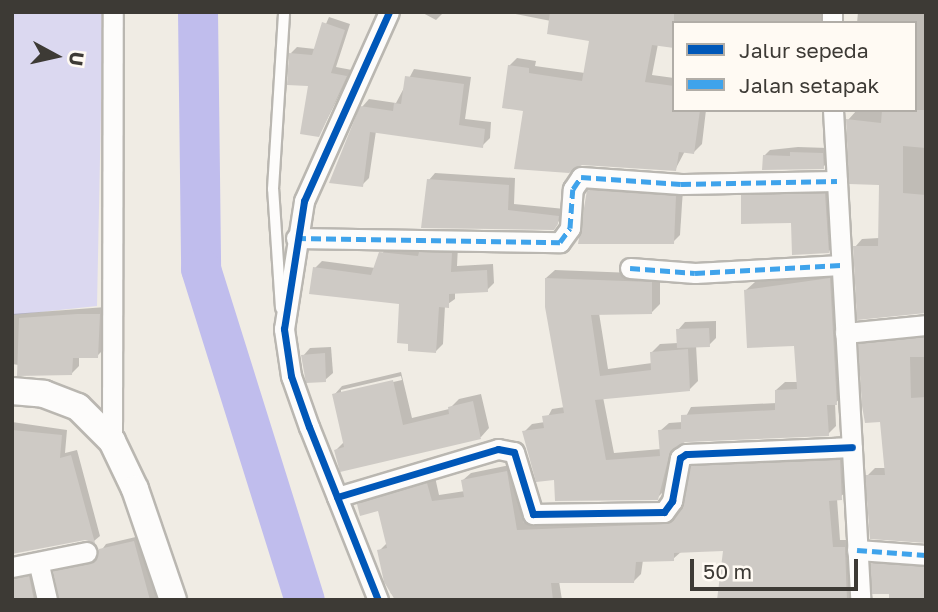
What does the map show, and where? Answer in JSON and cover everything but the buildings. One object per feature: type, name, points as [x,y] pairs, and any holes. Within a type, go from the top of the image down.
[{"type":"main road","points":[[12,391],[44,394],[78,407],[112,441],[135,489],[173,600]]},
{"type":"street","points":[[112,441],[114,12]]},
{"type":"street","points":[[378,600],[291,376],[284,330],[296,238],[317,165],[389,12]]},
{"type":"street","points":[[834,112],[860,600]]},
{"type":"street","points":[[296,238],[560,242],[570,228],[573,189],[581,177],[681,184],[837,181]]},
{"type":"street","points":[[630,268],[695,273],[841,265]]},
{"type":"street","points":[[845,333],[926,325]]},
{"type":"street","points":[[337,497],[498,449],[514,452],[533,514],[664,512],[672,501],[680,458],[686,454],[852,447]]},
{"type":"street","points":[[857,550],[926,555]]},
{"type":"street","points":[[12,568],[38,565],[86,552]]},
{"type":"street","points":[[38,565],[47,600]]},
{"type":"lane","points":[[284,12],[273,189],[284,330]]},
{"type":"shaded area","points":[[12,12],[103,12],[97,306],[12,315]]},
{"type":"waterway","points":[[198,12],[201,269],[305,600]]},
{"type":"marked path","points":[[296,238],[560,242],[570,228],[573,189],[581,177],[681,184],[837,181]]},
{"type":"marked path","points":[[630,268],[695,273],[841,265]]},
{"type":"marked path","points":[[857,550],[926,555]]},
{"type":"cycle path","points":[[378,600],[291,376],[284,329],[304,201],[389,12]]},
{"type":"cycle path","points":[[337,497],[498,449],[514,452],[533,514],[664,512],[672,501],[680,458],[686,454],[852,447]]}]
